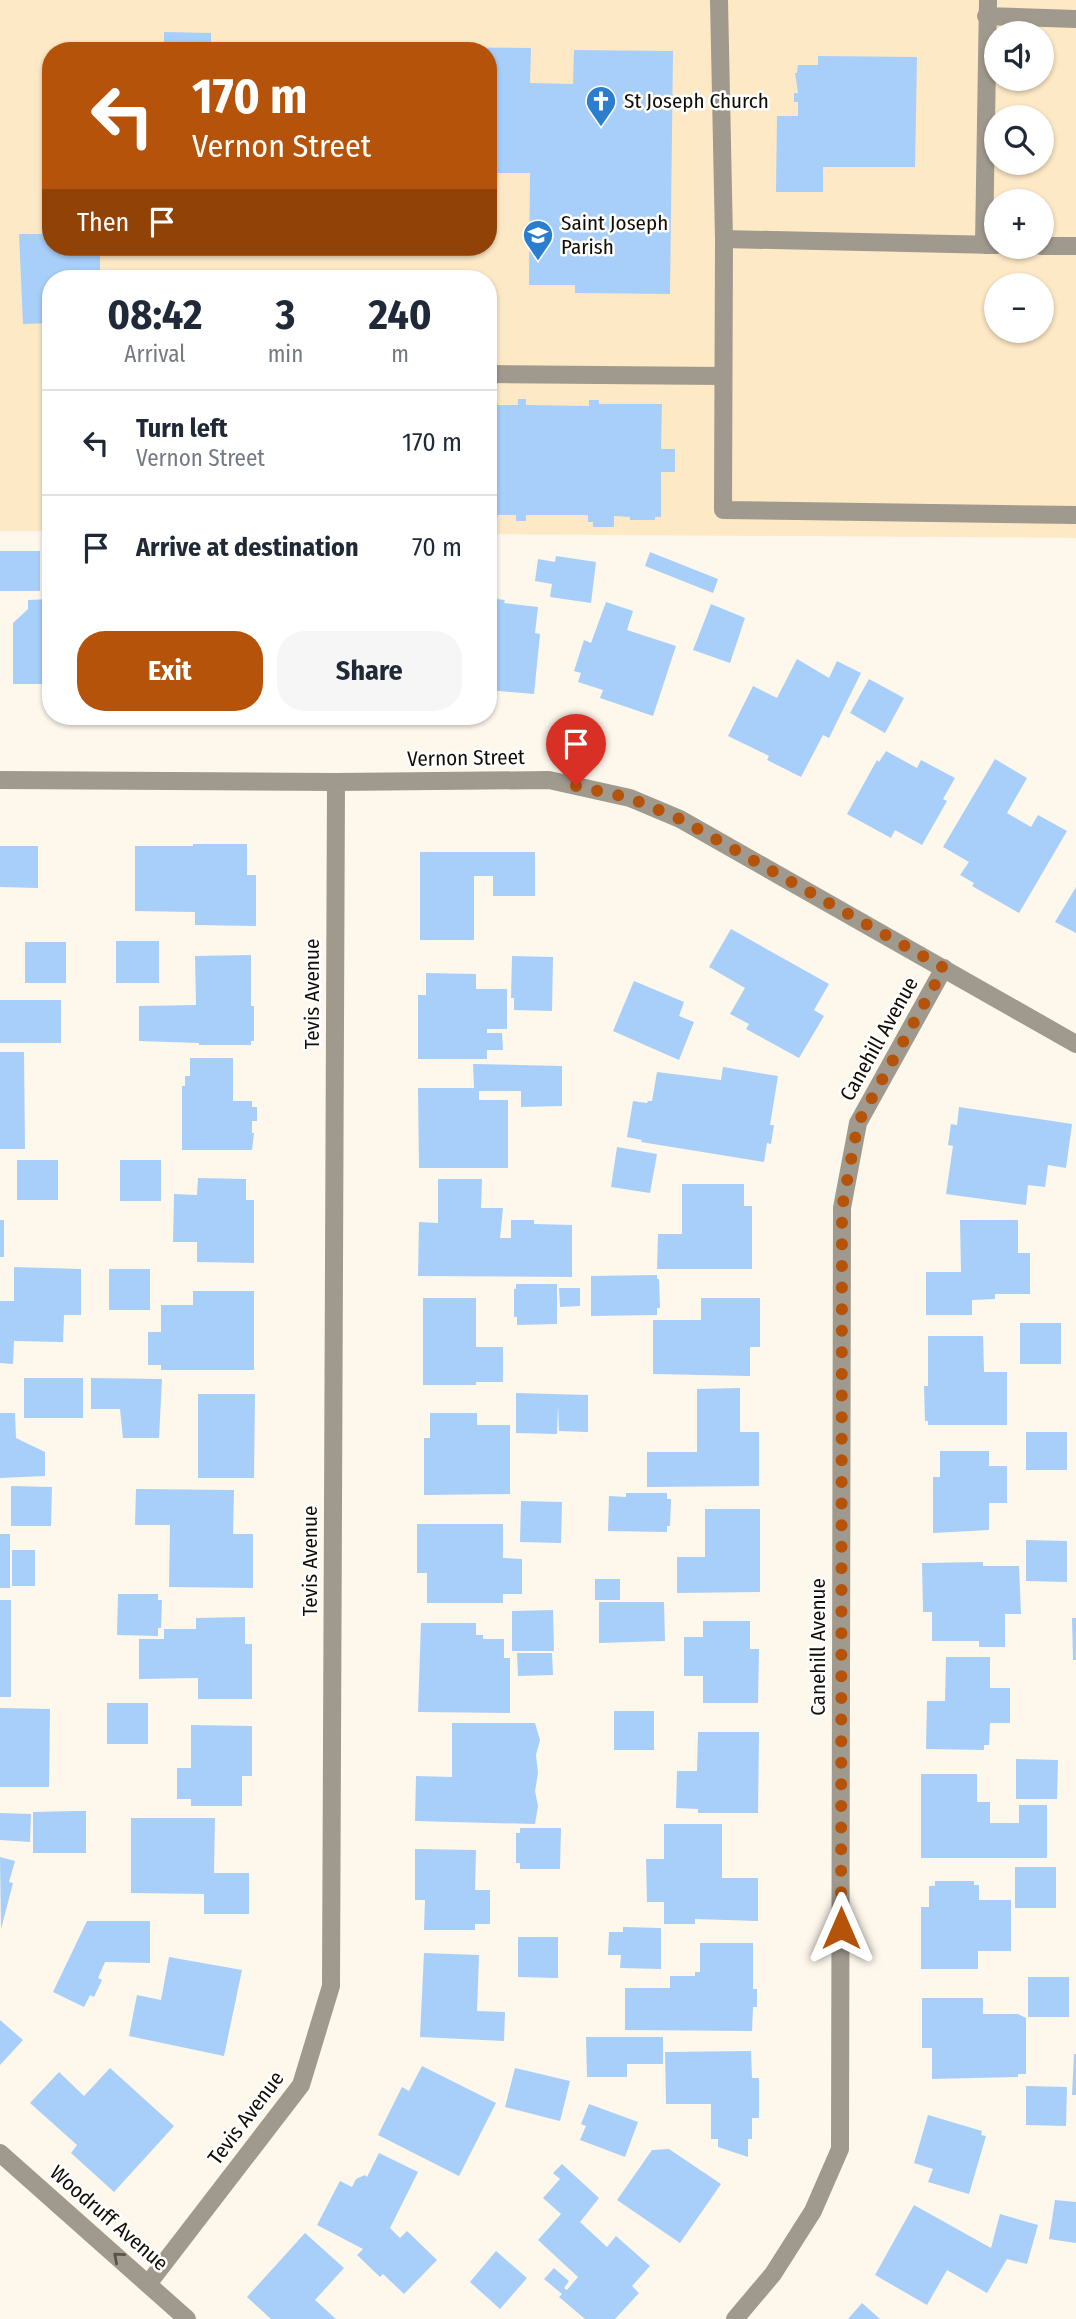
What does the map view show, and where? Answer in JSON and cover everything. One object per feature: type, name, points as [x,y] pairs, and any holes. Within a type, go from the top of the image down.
[{"type":"street","points":[[719,0],[724,239],[723,510],[1076,514]]},
{"type":"street","points":[[989,189],[987,8],[1076,19]]},
{"type":"street","points":[[724,239],[984,245]]},
{"type":"street","points":[[1054,246],[1076,246]]},
{"type":"street","points":[[497,374],[723,376]]},
{"type":"street","name":"Vernon Street","points":[[0,780],[549,780],[630,798],[680,819],[1076,1044]]},
{"type":"street","name":"Tevis Avenue","points":[[148,2284],[301,2085],[331,1986],[336,782]]},
{"type":"street","name":"Canehill Avenue","points":[[735,2319],[774,2274],[813,2211],[840,2150],[842,1208],[858,1123],[944,968]]},
{"type":"street","name":"Woodruff Avenue","points":[[0,2153],[187,2319]]},
{"type":"shaded area","name":"Saint Joseph Parish","points":[[0,0],[1076,0],[1076,538],[497,534],[497,270],[42,270],[42,531],[0,531]]},
{"type":"building","points":[[164,32],[211,33],[211,42],[164,42]]},
{"type":"building","name":"St Joseph Church","points":[[497,48],[531,48],[530,83],[573,84],[574,50],[673,51],[670,294],[575,293],[575,285],[529,285],[530,173],[497,173]]},
{"type":"building","points":[[818,56],[917,57],[915,167],[823,167],[823,192],[776,192],[777,116],[798,116],[798,102],[794,102],[794,93],[798,93],[795,73],[798,65],[818,65]]},
{"type":"building","points":[[19,234],[42,234],[42,256],[100,256],[100,270],[42,270],[42,323],[23,324]]},
{"type":"building","points":[[518,399],[526,399],[526,405],[589,406],[589,400],[599,400],[599,404],[662,404],[661,449],[675,449],[675,472],[661,472],[661,517],[655,517],[655,520],[630,520],[630,517],[614,516],[614,527],[593,527],[593,522],[588,522],[588,515],[526,515],[526,521],[516,521],[516,515],[497,515],[497,405],[518,405]]},
{"type":"building","points":[[0,551],[40,551],[40,591],[0,591]]},
{"type":"building","points":[[650,552],[718,579],[713,593],[645,566]]},
{"type":"building","points":[[556,556],[596,562],[591,603],[550,597],[552,584],[535,581],[538,559],[555,562]]},
{"type":"building","points":[[42,599],[42,684],[13,684],[13,623],[28,609],[28,600]]},
{"type":"building","points":[[497,599],[505,600],[504,603],[538,607],[535,633],[540,634],[534,694],[497,691]]},
{"type":"building","points":[[606,602],[633,611],[627,630],[676,646],[653,716],[600,698],[603,690],[578,682],[581,673],[574,671],[584,640],[591,643]]},
{"type":"building","points":[[711,604],[745,618],[730,663],[693,650]]},
{"type":"building","points":[[797,659],[829,678],[837,661],[861,673],[829,738],[823,735],[801,777],[767,760],[769,756],[728,736],[753,686],[777,698]]},
{"type":"building","points":[[869,679],[904,698],[885,733],[850,713]]},
{"type":"building","points":[[886,751],[917,768],[921,760],[955,778],[943,799],[947,801],[922,845],[895,830],[891,838],[847,814],[877,760],[879,762]]},
{"type":"building","points":[[995,759],[1027,778],[1007,813],[1031,827],[1038,815],[1067,831],[1019,913],[972,886],[974,883],[960,875],[969,862],[943,847]]},
{"type":"building","points":[[247,844],[247,875],[256,875],[256,926],[195,925],[195,912],[135,911],[135,846]]},
{"type":"building","points":[[0,846],[38,846],[38,888],[0,887]]},
{"type":"building","points":[[420,852],[535,852],[535,896],[493,896],[493,876],[474,876],[474,940],[420,940]]},
{"type":"building","points":[[1076,887],[1076,933],[1055,922]]},
{"type":"building","points":[[731,929],[829,984],[814,1010],[824,1016],[799,1058],[746,1029],[749,1024],[730,1014],[745,988],[709,967]]},
{"type":"building","points":[[116,941],[159,941],[159,983],[116,983]]},
{"type":"building","points":[[25,942],[66,942],[66,983],[25,983]]},
{"type":"building","points":[[251,955],[254,1041],[251,1041],[251,1045],[139,1041],[139,1006],[196,1005],[195,956]]},
{"type":"building","points":[[512,956],[553,957],[552,1011],[514,1010],[514,998],[511,998]]},
{"type":"building","points":[[426,973],[476,974],[476,989],[507,989],[507,1029],[487,1029],[487,1033],[502,1033],[503,1050],[487,1050],[487,1059],[418,1059],[418,995],[426,995]]},
{"type":"building","points":[[634,981],[684,1002],[679,1016],[694,1022],[679,1060],[613,1031]]},
{"type":"building","points":[[0,1000],[61,1000],[61,1043],[0,1043]]},
{"type":"building","points":[[0,1052],[24,1052],[25,1149],[0,1149]]},
{"type":"building","points":[[190,1058],[233,1058],[233,1101],[252,1101],[252,1107],[257,1107],[257,1121],[252,1121],[252,1150],[182,1150],[182,1086],[185,1086],[185,1076],[190,1076]]},
{"type":"building","points":[[473,1064],[562,1066],[562,1106],[521,1107],[521,1091],[479,1091],[479,1100],[508,1100],[508,1168],[419,1168],[418,1088],[474,1088]]},
{"type":"building","points":[[723,1067],[778,1076],[770,1125],[774,1125],[771,1144],[767,1143],[764,1162],[641,1142],[642,1140],[627,1137],[633,1101],[652,1101],[657,1072],[721,1080]]},
{"type":"building","points":[[959,1107],[1072,1124],[1066,1168],[1048,1165],[1045,1187],[1028,1185],[1026,1205],[946,1194],[953,1146],[948,1145],[951,1124],[957,1125]]},
{"type":"building","points":[[617,1147],[657,1154],[650,1193],[611,1187]]},
{"type":"building","points":[[17,1160],[58,1160],[58,1200],[17,1200]]},
{"type":"building","points":[[120,1160],[161,1160],[161,1201],[120,1201]]},
{"type":"building","points":[[198,1178],[246,1179],[246,1200],[254,1200],[254,1263],[197,1262],[197,1242],[173,1242],[174,1194],[197,1195]]},
{"type":"building","points":[[438,1179],[482,1179],[481,1208],[503,1208],[500,1238],[511,1238],[511,1220],[534,1220],[534,1224],[572,1225],[572,1277],[418,1276],[419,1222],[438,1223]]},
{"type":"building","points":[[682,1184],[744,1184],[744,1206],[752,1206],[752,1269],[657,1269],[658,1234],[682,1234]]},
{"type":"building","points":[[0,1220],[4,1220],[4,1257],[0,1257]]},
{"type":"building","points":[[960,1220],[1018,1220],[1018,1253],[1030,1253],[1030,1294],[995,1294],[995,1299],[972,1300],[972,1315],[926,1315],[926,1272],[961,1272]]},
{"type":"building","points":[[14,1267],[81,1269],[81,1315],[64,1315],[63,1342],[14,1341],[13,1364],[0,1363],[0,1301],[14,1301]]},
{"type":"building","points":[[109,1269],[150,1269],[150,1310],[109,1310]]},
{"type":"building","points":[[657,1275],[660,1308],[657,1308],[657,1315],[591,1316],[591,1276]]},
{"type":"building","points":[[516,1284],[557,1284],[557,1324],[517,1325],[517,1317],[514,1317]]},
{"type":"building","points":[[559,1288],[580,1288],[580,1306],[560,1307]]},
{"type":"building","points":[[193,1291],[254,1291],[254,1370],[161,1370],[161,1365],[148,1365],[148,1332],[161,1332],[161,1305],[193,1305]]},
{"type":"building","points":[[423,1298],[476,1298],[476,1347],[503,1347],[503,1382],[423,1385]]},
{"type":"building","points":[[701,1298],[760,1298],[760,1347],[750,1347],[750,1376],[653,1374],[653,1320],[701,1320]]},
{"type":"building","points":[[1020,1323],[1061,1323],[1061,1364],[1020,1364]]},
{"type":"building","points":[[928,1336],[983,1336],[984,1372],[1007,1372],[1007,1425],[928,1425],[928,1421],[925,1421],[924,1386],[928,1386]]},
{"type":"building","points":[[24,1378],[83,1378],[83,1418],[24,1418]]},
{"type":"building","points":[[91,1378],[162,1379],[159,1438],[123,1438],[120,1409],[91,1409]]},
{"type":"building","points":[[740,1388],[740,1432],[759,1432],[759,1486],[647,1487],[647,1452],[697,1452],[697,1389]]},
{"type":"building","points":[[516,1393],[588,1395],[588,1432],[559,1431],[558,1405],[557,1434],[516,1433]]},
{"type":"building","points":[[198,1394],[255,1394],[254,1478],[198,1478]]},
{"type":"building","points":[[0,1413],[15,1413],[16,1438],[45,1452],[45,1476],[0,1478]]},
{"type":"building","points":[[430,1413],[477,1413],[477,1425],[510,1425],[510,1494],[424,1495],[424,1438],[430,1438]]},
{"type":"building","points":[[1026,1432],[1067,1432],[1067,1470],[1026,1470]]},
{"type":"building","points":[[940,1451],[989,1451],[989,1466],[1007,1466],[1007,1503],[989,1503],[989,1530],[933,1533],[933,1477],[940,1477]]},
{"type":"building","points":[[11,1486],[52,1487],[51,1526],[11,1526]]},
{"type":"building","points":[[136,1489],[234,1490],[233,1534],[253,1534],[253,1588],[169,1587],[170,1525],[135,1525]]},
{"type":"building","points":[[626,1493],[667,1493],[667,1499],[671,1499],[670,1526],[667,1526],[667,1532],[608,1531],[609,1496],[626,1497]]},
{"type":"building","points":[[521,1501],[562,1502],[561,1543],[520,1542]]},
{"type":"building","points":[[705,1509],[760,1509],[760,1592],[677,1593],[677,1557],[705,1557]]},
{"type":"building","points":[[417,1524],[503,1524],[503,1558],[522,1559],[522,1594],[503,1594],[503,1603],[427,1603],[427,1573],[417,1573]]},
{"type":"building","points":[[0,1534],[10,1534],[10,1588],[0,1588]]},
{"type":"building","points":[[1026,1540],[1067,1541],[1067,1582],[1026,1581]]},
{"type":"building","points":[[12,1550],[35,1550],[35,1586],[12,1586]]},
{"type":"building","points":[[983,1562],[983,1566],[1019,1566],[1021,1614],[1005,1614],[1005,1647],[979,1647],[979,1641],[932,1641],[932,1612],[923,1612],[922,1563]]},
{"type":"building","points":[[595,1579],[620,1579],[620,1600],[595,1600]]},
{"type":"building","points":[[118,1594],[158,1594],[158,1600],[162,1600],[158,1636],[117,1635]]},
{"type":"building","points":[[0,1600],[11,1600],[11,1697],[0,1697]]},
{"type":"building","points":[[599,1602],[664,1602],[665,1641],[599,1643]]},
{"type":"building","points":[[553,1610],[554,1651],[512,1651],[512,1611]]},
{"type":"building","points":[[245,1617],[245,1644],[252,1644],[252,1699],[198,1699],[198,1678],[139,1679],[139,1639],[164,1639],[164,1629],[196,1629],[196,1618]]},
{"type":"building","points":[[1072,1618],[1076,1618],[1076,1660],[1073,1660]]},
{"type":"building","points":[[703,1621],[750,1621],[750,1649],[759,1649],[758,1703],[703,1703],[703,1676],[684,1676],[684,1637],[703,1637]]},
{"type":"building","points":[[421,1623],[476,1623],[476,1635],[483,1635],[483,1639],[504,1639],[504,1658],[510,1658],[510,1713],[418,1712]]},
{"type":"building","points":[[517,1653],[552,1653],[553,1675],[518,1676]]},
{"type":"building","points":[[946,1657],[990,1657],[990,1688],[1010,1688],[1010,1723],[990,1723],[989,1745],[984,1745],[984,1750],[926,1749],[927,1701],[945,1701]]},
{"type":"building","points":[[107,1703],[148,1703],[148,1744],[107,1744]]},
{"type":"building","points":[[0,1708],[50,1709],[49,1787],[0,1787]]},
{"type":"building","points":[[614,1711],[654,1711],[654,1750],[614,1750]]},
{"type":"building","points":[[452,1723],[535,1723],[540,1740],[536,1755],[538,1773],[535,1791],[538,1806],[535,1824],[415,1821],[416,1776],[452,1777]]},
{"type":"building","points":[[191,1725],[252,1726],[252,1776],[242,1776],[242,1806],[191,1806],[191,1799],[177,1799],[177,1768],[191,1768]]},
{"type":"building","points":[[698,1732],[759,1732],[758,1813],[698,1813],[698,1809],[676,1808],[677,1771],[697,1771]]},
{"type":"building","points":[[1016,1759],[1058,1760],[1057,1799],[1016,1799]]},
{"type":"building","points":[[921,1774],[977,1774],[977,1802],[990,1802],[990,1823],[1019,1823],[1019,1805],[1047,1805],[1047,1858],[921,1858]]},
{"type":"building","points":[[86,1811],[86,1853],[33,1853],[33,1812]]},
{"type":"building","points":[[0,1813],[31,1814],[30,1842],[0,1840]]},
{"type":"building","points":[[131,1818],[215,1818],[214,1873],[249,1873],[249,1914],[204,1914],[204,1894],[131,1893]]},
{"type":"building","points":[[664,1824],[722,1824],[722,1878],[758,1878],[758,1921],[695,1919],[695,1924],[664,1924],[664,1902],[647,1902],[646,1859],[664,1859]]},
{"type":"building","points":[[520,1828],[561,1828],[560,1869],[520,1869],[520,1863],[516,1863],[516,1833],[520,1833]]},
{"type":"building","points":[[415,1849],[476,1850],[475,1890],[490,1890],[490,1924],[475,1924],[475,1930],[424,1930],[425,1900],[415,1900]]},
{"type":"building","points":[[0,1857],[15,1861],[9,1882],[13,1883],[1,1929]]},
{"type":"building","points":[[1015,1867],[1056,1867],[1056,1908],[1015,1908]]},
{"type":"building","points":[[935,1881],[974,1881],[974,1885],[979,1885],[979,1900],[1011,1900],[1011,1951],[978,1951],[978,1969],[921,1969],[921,1907],[929,1907],[929,1886],[935,1886]]},
{"type":"building","points":[[87,1921],[150,1921],[150,1963],[105,1962],[98,1978],[102,1980],[94,1997],[90,1995],[84,2007],[53,1992]]},
{"type":"building","points":[[623,1927],[661,1928],[661,1969],[620,1968],[621,1955],[608,1955],[609,1932],[623,1932]]},
{"type":"building","points":[[518,1937],[558,1937],[558,1978],[518,1977]]},
{"type":"building","points":[[700,1943],[753,1943],[753,1989],[757,1989],[757,2007],[753,2007],[752,2031],[625,2030],[625,1988],[670,1988],[670,1976],[695,1976],[695,1972],[700,1972]]},
{"type":"building","points":[[424,1953],[479,1955],[477,2011],[505,2012],[504,2041],[420,2037]]},
{"type":"building","points":[[169,1957],[242,1970],[224,2056],[129,2036],[137,1995],[161,2000]]},
{"type":"building","points":[[1028,1977],[1069,1977],[1069,2017],[1028,2017]]},
{"type":"building","points":[[922,1998],[983,1998],[983,2014],[1018,2014],[1026,2018],[1026,2074],[1018,2074],[1018,2077],[932,2079],[932,2048],[922,2048]]},
{"type":"building","points":[[0,2020],[23,2040],[0,2065]]},
{"type":"building","points":[[586,2037],[663,2037],[663,2064],[627,2064],[627,2077],[587,2077]]},
{"type":"building","points":[[751,2051],[752,2078],[759,2078],[759,2118],[752,2118],[752,2139],[748,2139],[748,2157],[718,2147],[718,2139],[711,2139],[711,2104],[666,2104],[665,2052]]},
{"type":"building","points":[[1074,2054],[1076,2095],[1072,2095]]},
{"type":"building","points":[[422,2066],[496,2103],[459,2176],[378,2135],[402,2087],[409,2091]]},
{"type":"building","points":[[110,2068],[174,2126],[114,2192],[71,2153],[77,2145],[30,2103],[59,2072],[84,2096]]},
{"type":"building","points":[[515,2068],[570,2081],[560,2121],[505,2107]]},
{"type":"building","points":[[1026,2086],[1067,2087],[1066,2126],[1026,2125]]},
{"type":"building","points":[[589,2104],[638,2122],[625,2157],[580,2140],[586,2126],[581,2124]]},
{"type":"building","points":[[928,2115],[982,2131],[981,2135],[986,2136],[969,2194],[928,2182],[933,2169],[914,2163]]},
{"type":"building","points":[[669,2149],[721,2184],[680,2243],[617,2200],[652,2150]]},
{"type":"building","points":[[379,2153],[418,2172],[390,2228],[400,2238],[407,2231],[437,2260],[404,2294],[383,2274],[380,2277],[357,2255],[363,2249],[317,2225],[340,2181],[352,2187],[356,2179],[365,2175],[367,2177]]},
{"type":"building","points":[[562,2164],[599,2198],[580,2222],[607,2247],[616,2236],[650,2266],[632,2286],[639,2293],[615,2319],[585,2319],[559,2297],[562,2294],[544,2279],[554,2268],[569,2281],[564,2288],[567,2290],[578,2277],[538,2240],[561,2214],[543,2198],[560,2179],[553,2173]]},
{"type":"building","points":[[1055,2200],[1076,2202],[1076,2243],[1049,2239]]},
{"type":"building","points":[[914,2205],[991,2248],[1000,2214],[1038,2225],[1027,2264],[1007,2259],[987,2293],[947,2270],[927,2305],[875,2275]]},
{"type":"building","points":[[305,2233],[344,2268],[315,2300],[336,2319],[271,2319],[247,2297]]},
{"type":"building","points":[[496,2251],[527,2278],[500,2309],[470,2282]]},
{"type":"building","points":[[862,2303],[880,2319],[848,2319]]},
{"type":"place","name":"St Joseph Church","points":[[601,128]]},
{"type":"place","name":"Saint Joseph Parish","points":[[538,262]]},
{"type":"route","points":[[576,786],[630,798],[680,819],[944,968],[858,1123],[842,1208],[841,1928]]}]
